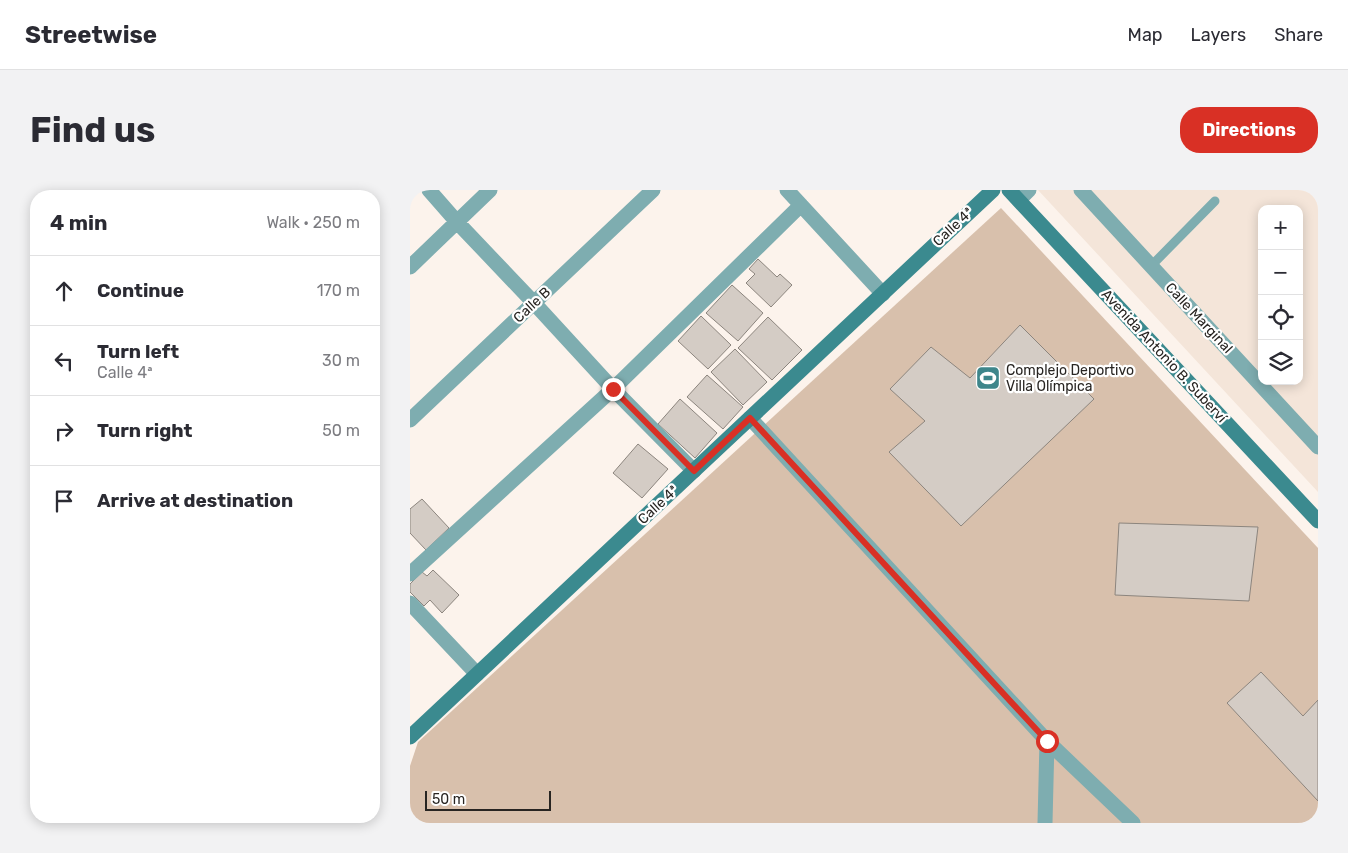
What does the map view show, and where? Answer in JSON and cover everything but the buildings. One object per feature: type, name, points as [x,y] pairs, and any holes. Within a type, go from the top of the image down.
[{"type":"street","points":[[429,190],[613,389],[694,471]]},
{"type":"street","points":[[410,267],[490,190]]},
{"type":"street","name":"Calle B","points":[[410,420],[653,190]]},
{"type":"street","name":"Calle 4ª","points":[[410,737],[993,190]]},
{"type":"street","name":"Calle Marginal","points":[[1081,190],[1318,446]]},
{"type":"street","name":"Avenida Antonio B. Suberví","points":[[1019,193],[1318,521]]},
{"type":"street","points":[[410,574],[613,389],[795,195],[883,294]]},
{"type":"street","points":[[750,418],[1047,741],[1133,823]]},
{"type":"street","points":[[410,603],[477,674]]},
{"type":"street","points":[[1045,823],[1047,741]]},
{"type":"lane","points":[[1151,266],[1215,201]]},
{"type":"shaded area","points":[[1038,190],[1318,190],[1318,492]]},
{"type":"shaded area","name":"Complejo Deportivo Villa Olímpica","points":[[1001,208],[1318,548],[1318,823],[410,823],[410,766],[418,742]]},
{"type":"place","name":"Complejo Deportivo Villa Olímpica","points":[[988,378]]},
{"type":"route","points":[[613,389],[694,471],[750,418],[1047,741]]}]
